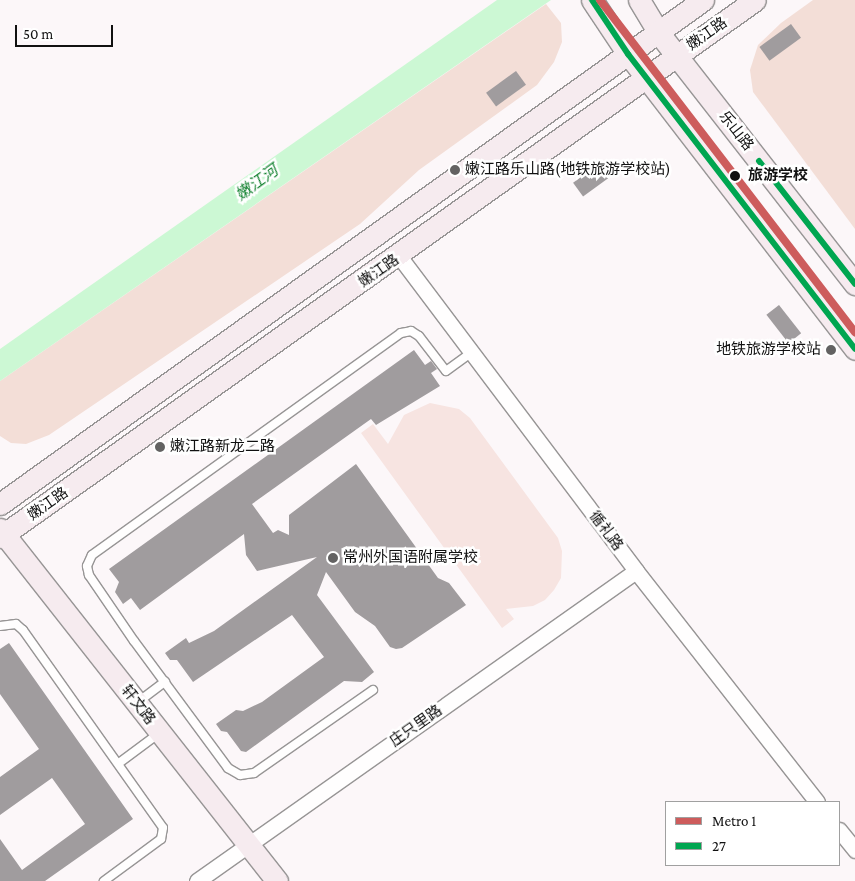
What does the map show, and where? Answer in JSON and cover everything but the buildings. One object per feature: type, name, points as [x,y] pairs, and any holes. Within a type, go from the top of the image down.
[{"type":"main road","points":[[592,0],[628,54],[855,349]]},
{"type":"main road","name":"乐山路","points":[[639,0],[658,32],[855,284]]},
{"type":"main road","name":"嫩江路","points":[[0,504],[703,0]]},
{"type":"main road","name":"嫩江路","points":[[1,534],[399,256],[755,0]]},
{"type":"main road","name":"轩文路","points":[[1,534],[277,881]]},
{"type":"street","name":"循礼路","points":[[399,256],[636,572],[816,801]]},
{"type":"street","name":"庄只里路","points":[[197,881],[636,572]]},
{"type":"street","points":[[840,831],[855,850]]},
{"type":"lane","points":[[373,690],[254,773],[240,775],[228,768],[165,682],[90,575],[87,566],[92,555],[401,332],[412,331],[419,336],[446,371],[471,353]]},
{"type":"lane","points":[[0,626],[16,624],[23,630],[120,763],[164,828],[162,839],[104,881]]},
{"type":"lane","points":[[136,703],[165,682]]},
{"type":"lane","points":[[120,763],[160,733]]},
{"type":"shaded area","points":[[813,0],[855,0],[855,229],[753,92],[750,70],[758,45],[781,23]]},
{"type":"shaded area","points":[[546,4],[561,23],[562,42],[554,62],[537,85],[419,170],[360,224],[49,435],[26,444],[11,443],[0,436],[0,381]]},
{"type":"shaded area","points":[[430,403],[459,409],[470,418],[558,538],[562,551],[561,578],[554,590],[545,600],[533,606],[506,609],[514,619],[502,628],[361,433],[373,424],[388,444],[404,415]]},
{"type":"water","name":"嫩江河","points":[[497,0],[551,0],[0,381],[0,349]]},
{"type":"metro line","name":"1","points":[[600,0],[855,332]]},
{"type":"transit line","name":"27","points":[[592,0],[628,54],[855,349]]},
{"type":"transit line","name":"27","points":[[759,161],[855,284]]},
{"type":"place","name":"嫩江路乐山路(地铁旅游学校站)","points":[[455,170]]},
{"type":"place","name":"旅游学校","points":[[735,176]]},
{"type":"place","name":"地铁旅游学校站","points":[[831,350]]},
{"type":"place","name":"嫩江路新龙二路","points":[[160,447]]},
{"type":"place","name":"常州外国语附属学校","points":[[333,558]]}]
